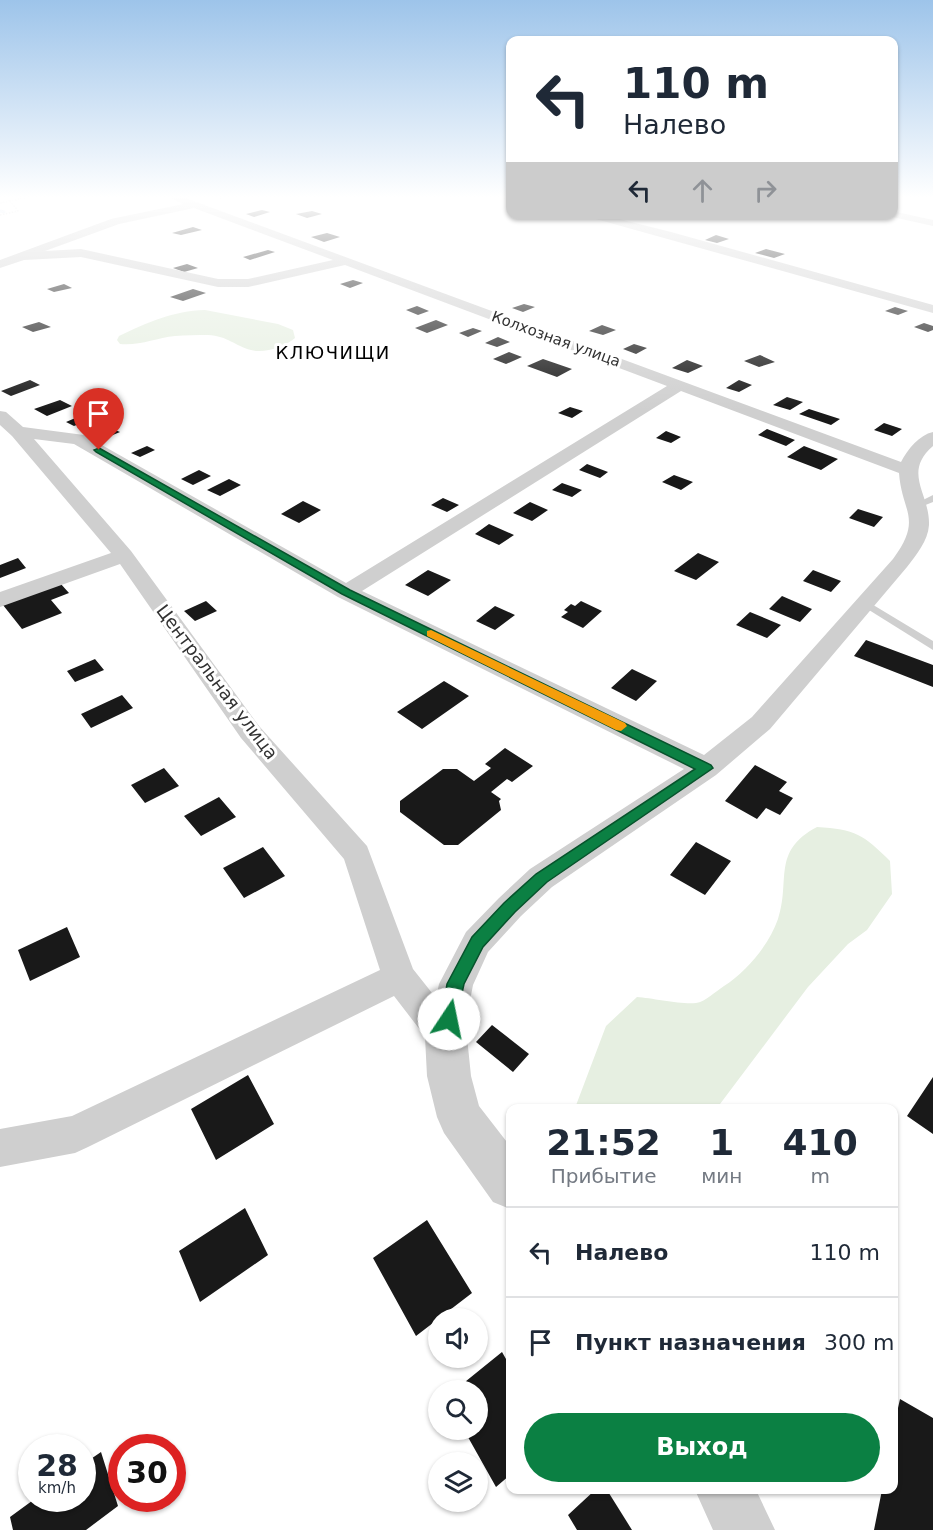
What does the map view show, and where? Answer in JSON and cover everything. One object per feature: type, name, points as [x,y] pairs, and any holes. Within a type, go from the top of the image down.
[{"type":"street","points":[[147,267],[232,284],[248,284],[319,267]]},
{"type":"street","name":"Колхозная улица","points":[[364,267],[907,470]]},
{"type":"street","points":[[785,267],[933,309]]},
{"type":"street","points":[[346,592],[680,386]]},
{"type":"street","name":"Центральная улица","points":[[9,424],[78,439],[346,592],[706,768]]},
{"type":"street","name":"Центральная улица","points":[[9,424],[124,555],[250,732],[357,854],[399,977],[446,1036]]},
{"type":"street","points":[[506,1180],[460,1118],[449,1076],[446,1036],[456,984],[477,942],[541,878],[706,768],[761,723],[913,545],[925,501],[910,487],[907,470],[914,454],[933,437]]},
{"type":"street","points":[[0,600],[124,555]]},
{"type":"street","points":[[0,1148],[75,1134],[399,977]]},
{"type":"street","points":[[726,1494],[745,1530]]},
{"type":"lane","points":[[865,603],[933,646]]},
{"type":"shaded area","points":[[205,310],[278,324],[293,330],[295,338],[281,346],[262,351],[251,350],[221,337],[208,335],[175,336],[127,344],[120,344],[117,340],[119,336],[161,318]]},
{"type":"shaded area","points":[[817,827],[850,832],[865,839],[890,861],[892,894],[867,930],[848,944],[808,987],[720,1104],[577,1104],[606,1026],[637,997],[683,1003],[699,1002],[732,980],[756,957],[778,919],[788,857],[793,846]]},
{"type":"building","points":[[196,267],[198,268],[184,272],[173,268]]},
{"type":"building","points":[[353,280],[363,283],[350,288],[340,284]]},
{"type":"building","points":[[64,284],[72,288],[54,292],[47,289]]},
{"type":"building","points":[[193,289],[206,293],[183,301],[170,297]]},
{"type":"building","points":[[524,304],[535,307],[523,312],[512,308]]},
{"type":"building","points":[[417,306],[429,311],[418,315],[406,310]]},
{"type":"building","points":[[895,307],[908,311],[898,315],[885,311]]},
{"type":"building","points":[[436,320],[448,325],[427,333],[415,328]]},
{"type":"building","points":[[39,322],[51,327],[33,332],[22,327]]},
{"type":"building","points":[[924,323],[933,326],[933,330],[928,332],[914,327]]},
{"type":"building","points":[[602,325],[616,330],[603,335],[589,331]]},
{"type":"building","points":[[473,328],[482,331],[468,337],[459,333]]},
{"type":"building","points":[[498,337],[510,342],[497,347],[485,343]]},
{"type":"building","points":[[634,344],[647,348],[636,354],[623,349]]},
{"type":"building","points":[[509,352],[522,357],[506,364],[493,359]]},
{"type":"building","points":[[760,355],[775,362],[759,367],[744,361]]},
{"type":"building","points":[[543,359],[572,369],[557,377],[527,366]]},
{"type":"building","points":[[687,360],[703,366],[688,373],[672,368]]},
{"type":"building","points":[[30,380],[40,385],[11,396],[1,391]]},
{"type":"building","points":[[739,380],[752,385],[739,392],[726,388]]},
{"type":"building","points":[[787,397],[803,402],[790,410],[773,405]]},
{"type":"building","points":[[60,400],[72,406],[47,416],[34,409]]},
{"type":"building","points":[[570,407],[583,411],[572,418],[558,413]]},
{"type":"building","points":[[809,409],[840,419],[831,425],[799,414]]},
{"type":"building","points":[[87,413],[96,417],[74,426],[66,422]]},
{"type":"building","points":[[884,423],[902,429],[892,436],[874,430]]},
{"type":"building","points":[[110,428],[120,432],[103,439],[94,435]]},
{"type":"building","points":[[767,429],[795,440],[786,446],[758,435]]},
{"type":"building","points":[[666,431],[681,437],[671,443],[656,438]]},
{"type":"building","points":[[147,446],[155,450],[140,457],[131,453]]},
{"type":"building","points":[[804,446],[838,459],[821,470],[787,457]]},
{"type":"building","points":[[587,464],[608,472],[600,478],[579,470]]},
{"type":"building","points":[[199,470],[211,476],[193,485],[181,479]]},
{"type":"building","points":[[674,475],[693,482],[681,490],[662,482]]},
{"type":"building","points":[[229,479],[241,485],[220,496],[207,490]]},
{"type":"building","points":[[562,483],[582,490],[572,497],[552,490]]},
{"type":"building","points":[[443,498],[459,505],[447,512],[431,505]]},
{"type":"building","points":[[303,501],[321,510],[299,523],[281,514]]},
{"type":"building","points":[[530,502],[548,510],[532,521],[513,513]]},
{"type":"building","points":[[858,509],[883,517],[874,527],[849,518]]},
{"type":"building","points":[[489,524],[514,535],[499,545],[475,534]]},
{"type":"building","points":[[698,553],[719,562],[696,580],[674,571]]},
{"type":"building","points":[[18,558],[26,568],[0,578],[0,565]]},
{"type":"building","points":[[428,570],[451,580],[428,596],[405,585]]},
{"type":"building","points":[[813,570],[841,581],[831,592],[803,581]]},
{"type":"building","points":[[60,583],[69,593],[51,600],[62,613],[22,629],[3,605]]},
{"type":"building","points":[[782,596],[812,609],[800,622],[769,609]]},
{"type":"building","points":[[206,601],[217,611],[195,621],[184,611]]},
{"type":"building","points":[[581,601],[602,611],[583,628],[561,617],[568,612],[564,610],[571,604],[575,606]]},
{"type":"building","points":[[495,606],[515,615],[495,630],[476,621]]},
{"type":"building","points":[[750,612],[781,625],[767,638],[736,625]]},
{"type":"building","points":[[866,640],[933,665],[933,687],[854,656]]},
{"type":"building","points":[[95,659],[104,670],[75,682],[67,671]]},
{"type":"building","points":[[632,669],[657,681],[636,701],[611,688]]},
{"type":"building","points":[[444,681],[469,696],[422,729],[397,712]]},
{"type":"building","points":[[122,695],[133,708],[91,728],[81,714]]},
{"type":"building","points":[[505,748],[533,766],[512,782],[507,779],[491,792],[501,799],[499,801],[501,810],[458,845],[444,845],[400,812],[400,801],[443,769],[457,769],[474,781],[491,768],[485,764]]},
{"type":"building","points":[[755,765],[787,782],[779,791],[793,798],[780,815],[766,808],[757,819],[725,801]]},
{"type":"building","points":[[164,768],[179,786],[145,803],[131,785]]},
{"type":"building","points":[[219,797],[236,817],[201,836],[184,816]]},
{"type":"building","points":[[696,842],[731,861],[705,895],[670,875]]},
{"type":"building","points":[[263,847],[285,876],[244,898],[223,868]]},
{"type":"building","points":[[67,927],[80,957],[30,981],[18,950]]},
{"type":"building","points":[[492,1025],[529,1054],[513,1072],[476,1042]]},
{"type":"building","points":[[248,1075],[274,1124],[216,1160],[191,1109]]},
{"type":"building","points":[[933,1077],[933,1134],[907,1116]]},
{"type":"building","points":[[245,1208],[268,1255],[200,1302],[179,1251]]},
{"type":"building","points":[[427,1220],[472,1293],[452,1308],[428,1308],[428,1327],[416,1336],[373,1258]]},
{"type":"building","points":[[502,1352],[506,1359],[506,1478],[496,1487],[488,1473],[488,1452],[476,1452],[470,1440],[488,1440],[488,1380],[467,1380],[482,1368],[488,1368],[488,1363]]},
{"type":"building","points":[[900,1399],[933,1418],[933,1530],[874,1530],[881,1494],[898,1494],[898,1408]]},
{"type":"building","points":[[101,1452],[108,1474],[108,1512],[110,1512],[86,1530],[13,1530],[10,1517],[18,1511],[96,1512],[96,1455]]},
{"type":"building","points":[[591,1494],[610,1494],[632,1530],[577,1530],[568,1515]]},
{"type":"slow traffic","points":[[431,633],[621,726]]},
{"type":"district","name":"КЛЮЧИЩИ","points":[[333,353]]},
{"type":"route","points":[[99,450],[346,592],[706,768],[541,878],[510,908],[477,942],[456,984],[449,1019]]}]
